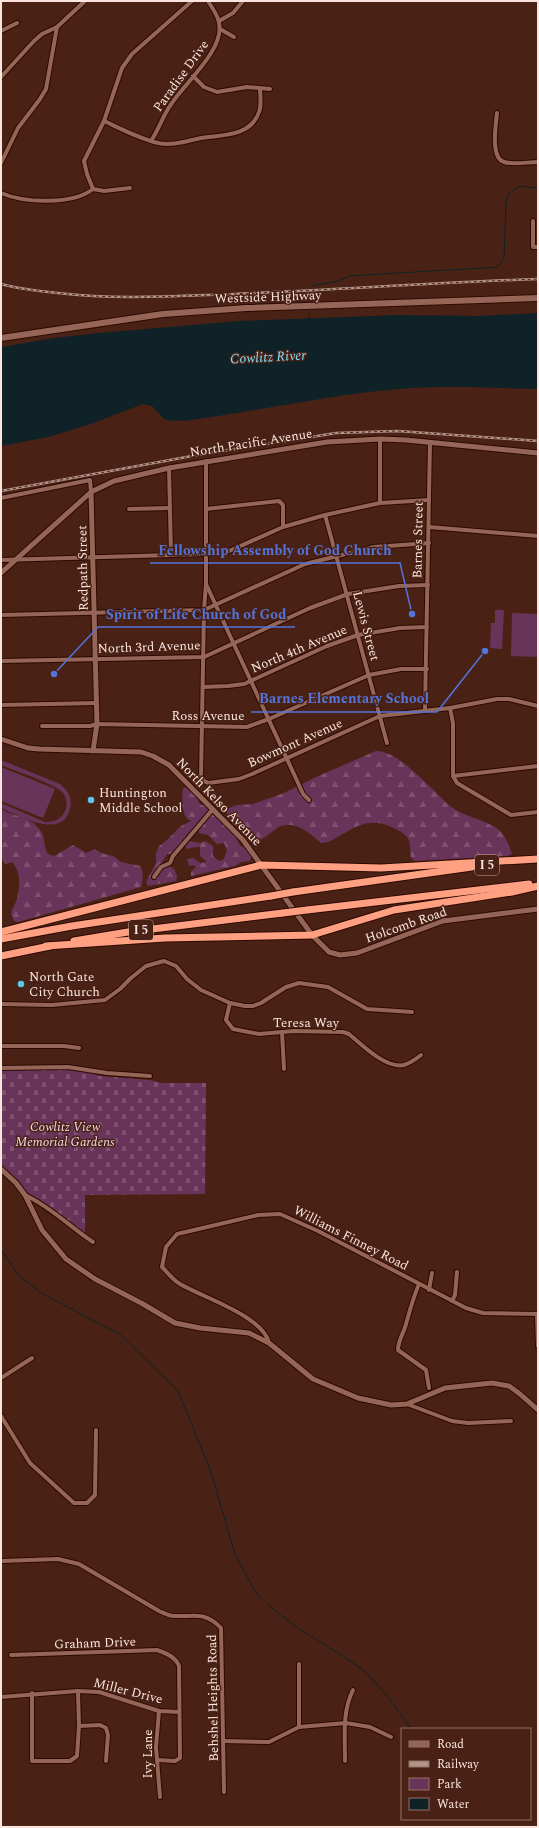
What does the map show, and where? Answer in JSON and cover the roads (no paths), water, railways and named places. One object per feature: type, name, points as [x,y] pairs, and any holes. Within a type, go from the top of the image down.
[{"type":"highway","points":[[1,932],[261,865],[381,868],[538,859]]},
{"type":"highway","name":"I 5","points":[[1,939],[72,926],[293,892],[538,859]]},
{"type":"highway","points":[[46,946],[165,938],[312,935],[394,910],[512,892],[538,884]]},
{"type":"highway","name":"I 5","points":[[1,956],[46,946],[128,932],[538,884]]},
{"type":"main road","name":"Westside Highway","points":[[1,338],[163,314],[246,308],[538,298]]},
{"type":"street","points":[[1,77],[34,41],[42,34],[58,27],[85,1]]},
{"type":"street","points":[[93,189],[84,161],[104,121],[118,77],[127,59],[192,1]]},
{"type":"street","points":[[208,1],[219,21],[233,13],[242,1]]},
{"type":"street","name":"Paradise Drive","points":[[151,141],[172,102],[215,48],[220,28],[219,21]]},
{"type":"street","points":[[1,31],[17,23]]},
{"type":"street","points":[[1,163],[18,128],[46,89],[58,27]]},
{"type":"street","points":[[220,28],[234,37]]},
{"type":"street","points":[[192,76],[204,87],[217,92],[247,88],[270,89]]},
{"type":"street","points":[[104,121],[151,141],[171,144],[238,133],[252,122],[259,113],[260,88]]},
{"type":"street","points":[[497,113],[495,140],[498,159],[504,163],[538,162]]},
{"type":"street","points":[[1,193],[45,201],[83,195],[93,189],[104,191],[130,188]]},
{"type":"street","points":[[534,222],[533,247],[538,246]]},
{"type":"street","points":[[380,439],[380,503]]},
{"type":"street","name":"North Pacific Avenue","points":[[1,573],[92,492],[114,481],[169,468],[327,442],[380,439],[538,453]]},
{"type":"street","name":"Barnes Street","points":[[425,710],[427,668],[430,443]]},
{"type":"street","points":[[202,726],[204,610],[206,584],[206,461]]},
{"type":"street","points":[[169,468],[171,554]]},
{"type":"street","name":"Redpath Street","points":[[1,498],[90,480],[92,492],[97,703],[97,724],[93,751]]},
{"type":"street","points":[[206,509],[278,500],[283,505],[283,527]]},
{"type":"street","points":[[1,560],[94,556],[205,554],[227,552],[283,527],[326,515],[380,503],[429,500]]},
{"type":"street","points":[[129,509],[170,508]]},
{"type":"street","name":"Lewis Street","points":[[326,515],[387,743]]},
{"type":"street","points":[[429,527],[538,536]]},
{"type":"street","points":[[1,615],[204,610],[305,564],[374,547],[429,543]]},
{"type":"street","points":[[206,584],[303,794],[309,800]]},
{"type":"street","name":"North 3rd Avenue","points":[[1,661],[204,657],[310,608],[348,594],[399,586],[428,585]]},
{"type":"street","name":"North 4th Avenue","points":[[203,686],[237,686],[327,646],[358,635],[400,628],[427,627]]},
{"type":"street","name":"Ross Avenue","points":[[42,726],[90,726],[97,724],[247,727],[269,719],[369,675],[401,669],[427,668]]},
{"type":"street","points":[[538,706],[509,699],[497,699],[450,708],[453,723],[453,776],[457,783],[511,815],[538,812]]},
{"type":"street","points":[[1,705],[97,703]]},
{"type":"street","name":"Bowmont Avenue","points":[[202,726],[201,776],[204,781],[208,783],[239,779],[380,716],[450,708]]},
{"type":"street","name":"North Kelso Avenue","points":[[1,739],[28,748],[132,751],[153,756],[165,761],[243,840],[312,935]]},
{"type":"street","points":[[453,776],[538,766]]},
{"type":"street","points":[[154,877],[161,867],[170,862],[213,809]]},
{"type":"street","name":"Holcomb Road","points":[[312,935],[329,952],[340,955],[348,955],[443,921],[538,909]]},
{"type":"street","points":[[1,1004],[52,1005],[105,1000],[146,966],[164,961],[176,966],[187,979],[201,990],[230,1003],[254,1006],[286,987],[304,983],[328,987],[367,1009],[412,1012]]},
{"type":"street","name":"Teresa Way","points":[[230,1003],[226,1020],[233,1029],[259,1034],[282,1032],[343,1032],[349,1034],[378,1057],[390,1064],[396,1065],[409,1063],[420,1055]]},
{"type":"street","points":[[282,1032],[284,1069]]},
{"type":"street","points":[[1,1046],[64,1046],[79,1048]]},
{"type":"street","points":[[1,1068],[68,1067],[107,1073],[150,1076]]},
{"type":"street","points":[[1,1169],[16,1183],[25,1195],[42,1230],[66,1259],[95,1279],[144,1304],[175,1323],[200,1328],[250,1333],[269,1343],[314,1379],[358,1398],[391,1405],[407,1404],[445,1388],[492,1383],[509,1386],[538,1410]]},
{"type":"street","points":[[25,1195],[53,1210],[73,1229],[93,1242]]},
{"type":"street","name":"Williams Finney Road","points":[[269,1343],[264,1331],[241,1313],[178,1283],[162,1267],[166,1247],[177,1234],[258,1215],[280,1214],[318,1231],[466,1308],[483,1313],[537,1314]]},
{"type":"street","points":[[452,1301],[457,1272]]},
{"type":"street","points":[[429,1290],[432,1273]]},
{"type":"street","points":[[419,1284],[412,1300],[406,1325],[398,1342],[398,1350],[426,1370],[428,1388]]},
{"type":"street","points":[[537,1314],[538,1346]]},
{"type":"street","points":[[1,1378],[32,1358]]},
{"type":"street","points":[[407,1404],[452,1421],[468,1423],[511,1421]]},
{"type":"street","points":[[1,1416],[30,1464],[74,1503],[87,1503],[95,1496],[96,1430]]},
{"type":"street","name":"Behshel Heights Road","points":[[1,1561],[58,1559],[78,1564],[159,1611],[172,1616],[199,1614],[214,1620],[221,1628],[224,1792]]},
{"type":"street","name":"Graham Drive","points":[[11,1655],[157,1650],[164,1652],[177,1661],[179,1666],[179,1712]]},
{"type":"street","points":[[299,1664],[299,1727]]},
{"type":"street","points":[[345,1761],[348,1700],[352,1690]]},
{"type":"street","points":[[32,1694],[32,1761],[70,1762],[77,1756],[79,1726],[78,1691]]},
{"type":"street","name":"Miller Drive","points":[[1,1696],[78,1691],[99,1692],[159,1711],[179,1712]]},
{"type":"street","name":"Ivy Lane","points":[[159,1711],[156,1747],[160,1797]]},
{"type":"street","points":[[157,1760],[175,1761],[180,1758],[179,1712]]},
{"type":"street","points":[[224,1741],[269,1742],[299,1727],[346,1723],[370,1727],[391,1737]]},
{"type":"street","points":[[79,1726],[100,1725],[106,1728],[108,1735],[106,1761]]},
{"type":"water","name":"Cowlitz River","points":[[538,313],[538,389],[451,387],[399,389],[318,399],[183,421],[165,420],[152,406],[143,404],[91,424],[48,437],[1,446],[1,347],[54,338],[99,333],[239,321],[397,315],[479,316]]},
{"type":"waterway","points":[[311,286],[338,281],[349,276],[498,267],[504,257],[506,202],[508,194],[520,186],[538,188]]},
{"type":"waterway","points":[[309,319],[310,312]]},
{"type":"waterway","points":[[1,1249],[19,1276],[43,1294],[121,1335],[178,1391],[210,1469],[235,1554],[255,1591],[261,1598]]},
{"type":"waterway","points":[[268,1604],[290,1622],[348,1659],[366,1673],[387,1696],[410,1728]]},
{"type":"railway","points":[[1,284],[29,290],[77,295],[152,297],[538,279]]},
{"type":"railway","points":[[1,491],[203,454],[336,433],[398,431],[538,441]]},
{"type":"place","name":"Fellowship Assembly of God Church","points":[[412,614]]},
{"type":"place","name":"Barnes Elementary School","points":[[485,651]]},
{"type":"place","name":"Spirit of Life Church of God","points":[[54,674]]},
{"type":"place","name":"Huntington Middle School","points":[[91,800]]},
{"type":"place","name":"North Gate City Church","points":[[21,984]]},
{"type":"park label","name":"Cowlitz View Memorial Gardens","points":[[65,1134]]}]
